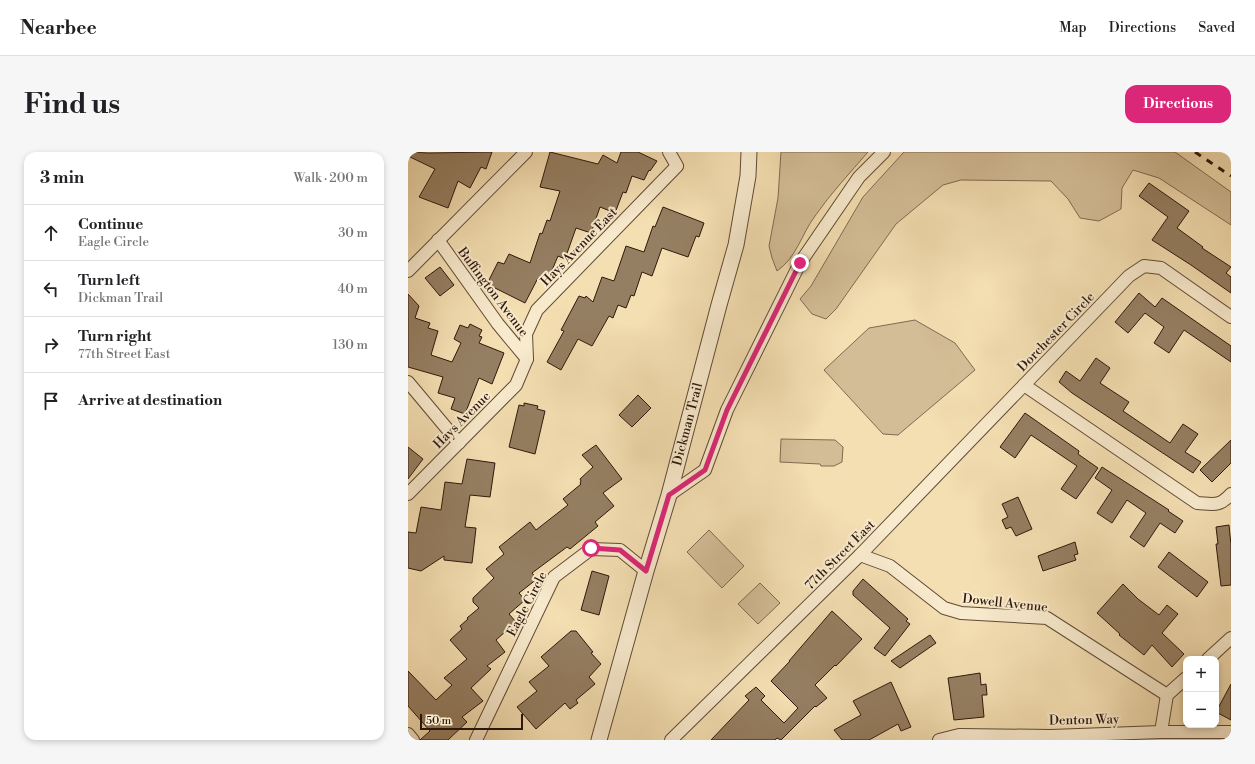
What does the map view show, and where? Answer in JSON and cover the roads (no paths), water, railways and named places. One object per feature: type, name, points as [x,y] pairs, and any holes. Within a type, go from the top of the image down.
[{"type":"street","points":[[408,271],[526,152]]},
{"type":"street","name":"Hays Avenue East","points":[[527,359],[526,334],[537,310],[677,166],[669,152]]},
{"type":"street","name":"Dickman Trail","points":[[599,740],[646,571],[669,495],[736,245],[748,176],[749,152]]},
{"type":"street","points":[[669,495],[705,470],[727,410],[800,263],[860,177],[884,152]]},
{"type":"street","name":"Buffington Avenue","points":[[438,240],[498,324],[527,359]]},
{"type":"street","name":"Dorchester Circle","points":[[1231,317],[1160,268],[1144,266],[1129,276],[1024,386],[1197,503],[1212,504],[1223,502],[1231,494]]},
{"type":"street","name":"Hays Avenue","points":[[408,494],[516,385],[527,359]]},
{"type":"street","points":[[408,382],[459,443]]},
{"type":"street","name":"77th Street East","points":[[671,740],[860,555],[1024,386]]},
{"type":"street","name":"Eagle Circle","points":[[476,740],[554,577],[591,548],[620,550],[646,571]]},
{"type":"street","name":"Dowell Avenue","points":[[860,555],[890,566],[944,608],[962,613],[1047,618],[1167,696]]},
{"type":"street","points":[[1211,656],[1231,638]]},
{"type":"street","points":[[1161,732],[1167,696],[1183,681]]},
{"type":"street","name":"Denton Way","points":[[939,740],[959,735],[1051,736],[1161,732],[1231,732]]},
{"type":"street","points":[[408,734],[413,740]]},
{"type":"railway","points":[[1195,152],[1231,176]]}]
